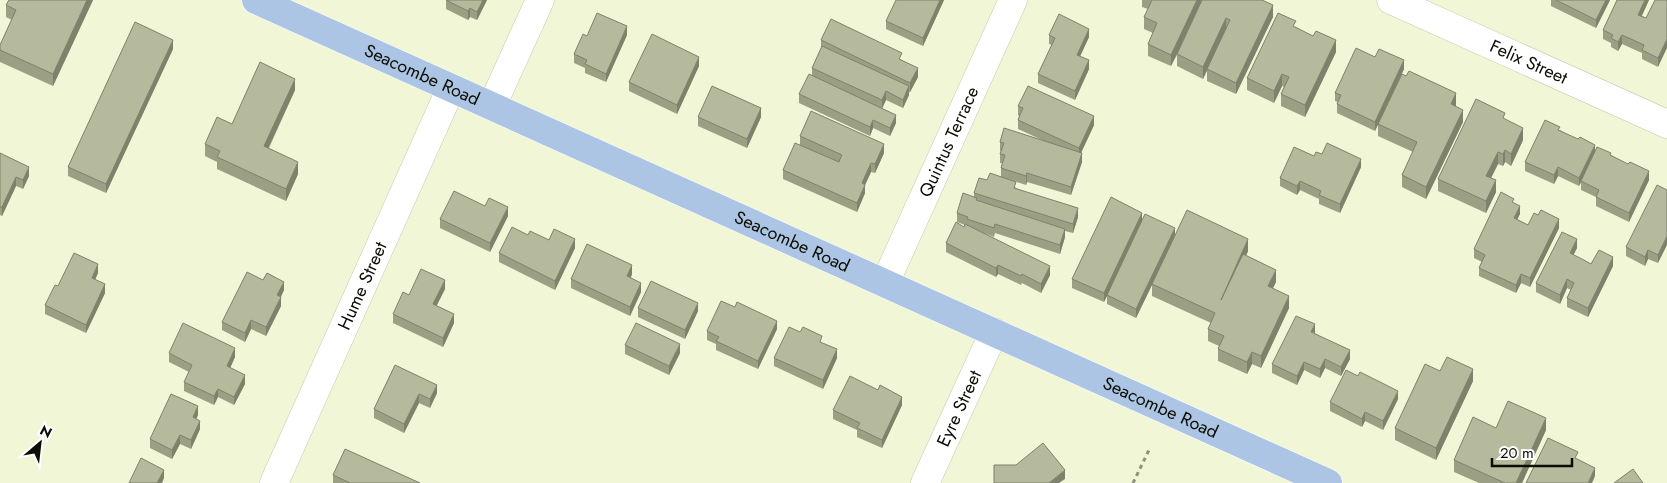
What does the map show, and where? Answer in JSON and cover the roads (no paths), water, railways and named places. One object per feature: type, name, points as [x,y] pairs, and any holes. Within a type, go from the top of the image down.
[{"type":"main road","name":"Seacombe Road","points":[[256,0],[1328,483]]},
{"type":"street","points":[[492,106],[540,0]]},
{"type":"street","name":"Quintus Terrace","points":[[885,284],[1013,0]]},
{"type":"street","name":"Felix Street","points":[[1391,0],[1667,124]]},
{"type":"street","name":"Hume Street","points":[[274,483],[451,88]]},
{"type":"street","name":"Eyre Street","points":[[925,483],[994,332]]}]
